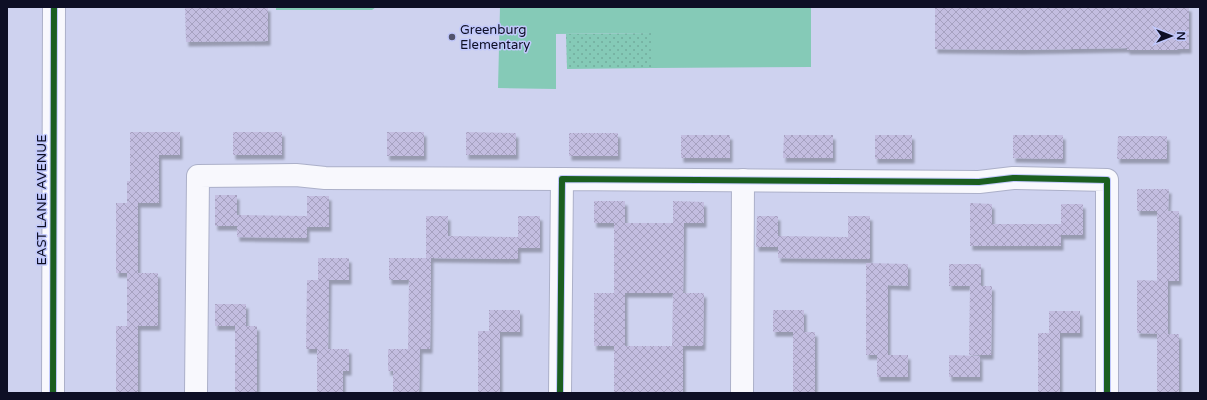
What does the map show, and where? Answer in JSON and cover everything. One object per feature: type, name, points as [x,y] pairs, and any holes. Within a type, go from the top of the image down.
[{"type":"street","name":"EAST LANE AVENUE","points":[[53,393],[54,7]]},
{"type":"street","points":[[196,393],[198,176],[296,175],[325,178],[979,182],[1013,178],[1107,180],[1107,393]]},
{"type":"street","points":[[560,393],[562,179]]},
{"type":"street","points":[[742,393],[744,180]]},
{"type":"green space","points":[[276,7],[376,7],[372,10],[276,10]]},
{"type":"green space","points":[[500,7],[811,7],[811,67],[652,68],[652,33],[556,34],[556,89],[498,88]]},
{"type":"green space","points":[[652,33],[652,68],[567,69],[566,34]]},
{"type":"building","points":[[185,7],[268,7],[268,41],[186,42]]},
{"type":"building","points":[[935,7],[1189,7],[1189,49],[935,49]]},
{"type":"building","points":[[130,132],[180,132],[180,155],[159,155],[159,203],[138,203],[138,273],[158,273],[158,326],[138,326],[138,393],[116,393],[116,326],[127,326],[127,273],[116,273],[116,203],[127,203],[127,181],[130,181]]},
{"type":"building","points":[[233,132],[282,132],[282,155],[233,155]]},
{"type":"building","points":[[387,132],[424,132],[424,156],[387,156]]},
{"type":"building","points":[[466,132],[516,133],[516,155],[466,155]]},
{"type":"building","points":[[569,133],[618,133],[618,156],[569,156]]},
{"type":"building","points":[[681,135],[730,135],[730,158],[681,158]]},
{"type":"building","points":[[784,135],[833,135],[833,158],[783,158]]},
{"type":"building","points":[[875,135],[912,135],[912,159],[875,159]]},
{"type":"building","points":[[1013,135],[1063,135],[1063,159],[1013,158]]},
{"type":"building","points":[[1118,136],[1167,136],[1167,159],[1117,159]]},
{"type":"building","points":[[1137,189],[1169,189],[1168,211],[1179,211],[1179,281],[1157,281],[1157,211],[1137,211]]},
{"type":"building","points":[[215,195],[237,195],[237,215],[307,216],[307,238],[237,237],[237,226],[215,226]]},
{"type":"building","points":[[307,196],[329,196],[329,227],[307,227]]},
{"type":"building","points":[[594,201],[625,201],[625,223],[673,223],[673,201],[704,202],[704,223],[684,223],[683,293],[625,293],[625,346],[683,346],[683,393],[614,393],[614,346],[594,346],[594,293],[614,293],[614,223],[594,223]]},
{"type":"building","points":[[970,203],[992,204],[992,224],[1061,224],[1061,246],[970,246]]},
{"type":"building","points":[[1061,204],[1083,204],[1083,235],[1061,235]]},
{"type":"building","points":[[426,216],[448,216],[448,236],[518,237],[518,259],[431,258],[430,349],[420,349],[419,393],[393,393],[393,371],[388,371],[388,349],[408,349],[409,280],[389,280],[389,258],[426,258]]},
{"type":"building","points":[[518,216],[540,216],[540,248],[518,248]]},
{"type":"building","points":[[757,216],[778,216],[778,236],[848,237],[848,216],[870,216],[870,259],[778,258],[778,247],[756,247]]},
{"type":"building","points":[[318,258],[349,258],[349,280],[329,280],[328,349],[349,349],[349,371],[343,371],[343,393],[317,393],[317,349],[306,349],[307,280],[318,280]]},
{"type":"building","points":[[866,263],[908,264],[908,286],[888,285],[888,355],[908,355],[908,377],[877,377],[877,355],[866,355]]},
{"type":"building","points":[[949,264],[981,264],[981,286],[992,286],[991,355],[969,355],[970,286],[949,286]]},
{"type":"building","points":[[1137,280],[1168,281],[1168,334],[1137,333]]},
{"type":"building","points":[[673,293],[704,293],[703,346],[672,346]]},
{"type":"building","points":[[215,304],[246,304],[246,326],[257,326],[257,393],[235,393],[235,326],[215,326]]},
{"type":"building","points":[[489,310],[520,310],[520,332],[500,332],[500,393],[478,393],[478,331],[489,331]]},
{"type":"building","points":[[773,310],[804,310],[804,332],[815,332],[815,393],[793,393],[793,332],[773,332]]},
{"type":"building","points":[[1049,311],[1080,311],[1080,333],[1060,333],[1060,393],[1038,393],[1038,333],[1049,333]]},
{"type":"building","points":[[1157,334],[1179,334],[1179,393],[1157,393]]},
{"type":"building","points":[[949,355],[980,356],[980,377],[949,377]]},
{"type":"cycle path","points":[[53,393],[54,7]]},
{"type":"cycle path","points":[[560,393],[562,179],[979,182],[1013,178],[1107,180],[1107,393]]},
{"type":"place","name":"Greenburg Elementary","points":[[452,37]]}]
